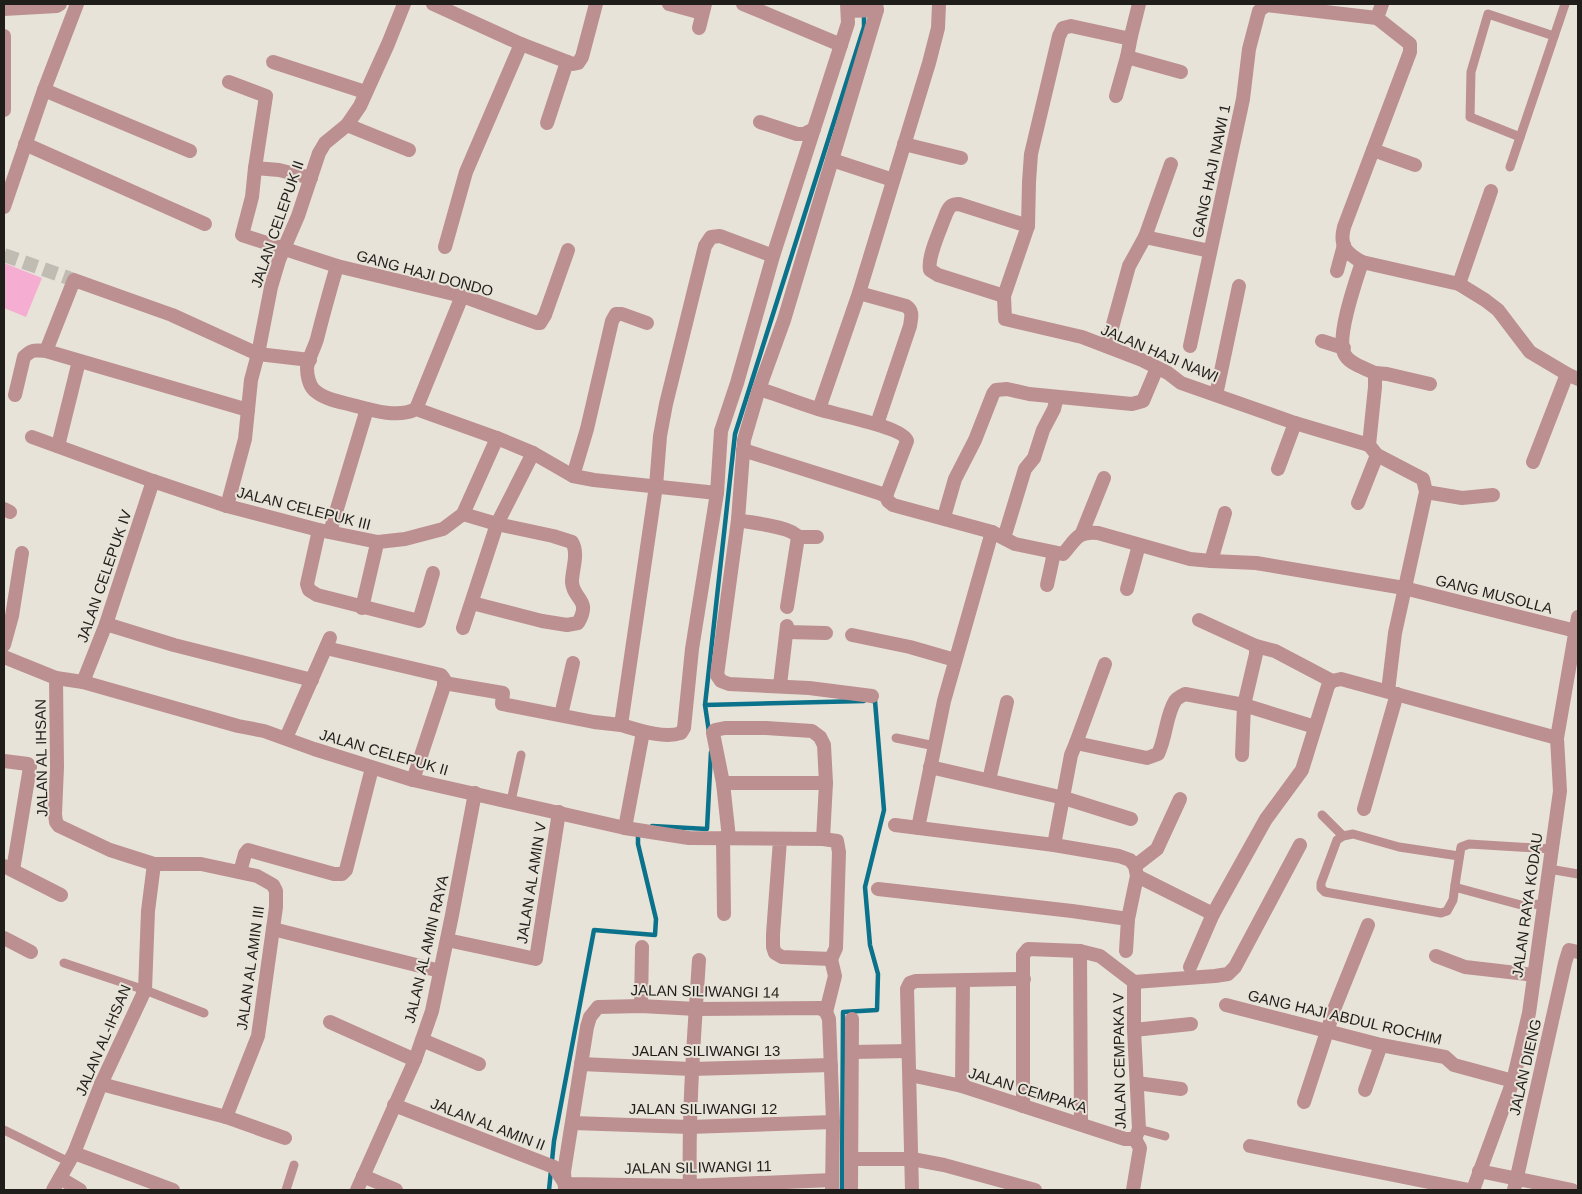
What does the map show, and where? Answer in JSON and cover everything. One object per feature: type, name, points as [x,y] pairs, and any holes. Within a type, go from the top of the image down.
[{"type":"street","points":[[4,9],[57,6],[60,4]]},
{"type":"street","points":[[4,207],[44,90],[77,4]]},
{"type":"street","name":"JALAN CELEPUK II","points":[[227,506],[245,439],[251,380],[271,287],[284,248],[298,216],[319,153],[326,143],[347,125],[360,106],[404,4]]},
{"type":"street","points":[[432,4],[521,44],[573,64],[578,63],[582,57],[594,4]]},
{"type":"street","points":[[668,4],[704,8],[699,28]]},
{"type":"street","points":[[743,4],[841,45]]},
{"type":"street","points":[[819,409],[858,293],[904,144],[938,28],[939,4]]},
{"type":"street","points":[[1116,96],[1139,4]]},
{"type":"street","points":[[1266,4],[1377,18],[1410,44],[1410,52],[1341,239],[1349,255],[1362,262],[1459,284],[1498,310],[1530,352],[1573,376],[1533,462]]},
{"type":"street","name":"GANG HAJI NAWI 1","points":[[1190,346],[1242,99],[1250,49],[1259,11],[1266,4]]},
{"type":"street","points":[[1377,18],[1382,4]]},
{"type":"street","points":[[444,683],[503,693],[502,704],[594,722],[621,725],[643,732],[675,735],[681,733],[684,728],[692,649],[717,493],[723,431],[773,256],[848,23],[850,8],[875,8],[784,320],[742,443],[738,520],[717,675],[721,681],[729,684],[780,685],[872,696]]},
{"type":"street","name":"JALAN HAJI NAWI","points":[[1131,36],[1118,38],[1071,26],[1063,28],[1059,36],[1031,154],[1028,182],[1028,226],[1004,296],[1005,319],[1082,337],[1142,360],[1181,383],[1373,450],[1423,479],[1426,492]]},
{"type":"street","points":[[4,36],[4,104]]},
{"type":"street","points":[[445,247],[466,172],[521,44]]},
{"type":"street","points":[[1127,57],[1181,72]]},
{"type":"street","points":[[272,62],[365,92]]},
{"type":"street","points":[[547,123],[567,62]]},
{"type":"street","points":[[228,82],[266,96],[255,168],[280,170],[311,178]]},
{"type":"street","points":[[44,90],[190,151]]},
{"type":"street","points":[[760,122],[797,134],[804,134],[814,128]]},
{"type":"street","points":[[347,125],[409,150]]},
{"type":"street","points":[[25,144],[205,224]]},
{"type":"street","points":[[904,144],[961,158]]},
{"type":"street","points":[[1373,150],[1415,165]]},
{"type":"street","points":[[832,160],[893,180]]},
{"type":"street","points":[[1107,346],[1129,266],[1145,237],[1171,164]]},
{"type":"street","name":"GANG HAJI DONDO","points":[[255,168],[252,197],[242,235],[336,266],[462,296],[537,323],[540,323],[545,315],[568,250]]},
{"type":"street","points":[[1459,284],[1491,191]]},
{"type":"street","points":[[1004,296],[938,276],[930,270],[929,266],[946,214],[952,204],[959,204],[1028,226]]},
{"type":"street","points":[[621,725],[656,486],[660,436],[666,404],[707,240],[711,237],[720,236],[773,256]]},
{"type":"street","points":[[1145,237],[1210,251]]},
{"type":"street","points":[[1337,270],[1344,245]]},
{"type":"street","points":[[1362,262],[1343,330],[1344,354],[1350,361],[1375,373],[1430,384]]},
{"type":"street","points":[[336,266],[307,375],[310,385],[314,390],[328,398],[367,409],[394,413],[405,413],[416,409],[533,453],[573,476],[594,480],[717,493]]},
{"type":"street","points":[[46,351],[74,280],[172,315],[258,354],[310,360]]},
{"type":"street","points":[[1216,395],[1239,286]]},
{"type":"street","points":[[858,293],[906,306],[910,308],[912,314],[910,326],[877,424]]},
{"type":"street","points":[[416,409],[462,296]]},
{"type":"street","points":[[573,476],[587,429],[612,321],[616,314],[622,314],[647,323]]},
{"type":"street","points":[[1322,341],[1344,348]]},
{"type":"street","points":[[15,395],[24,357],[36,349],[248,410]]},
{"type":"street","points":[[58,446],[79,361]]},
{"type":"street","points":[[944,518],[955,479],[996,390],[1007,389],[1029,394],[1132,404],[1143,401],[1157,368]]},
{"type":"street","points":[[1358,503],[1373,450],[1375,373]]},
{"type":"street","points":[[759,389],[819,409],[877,424],[906,438],[886,496],[888,501],[893,505],[944,518],[998,535],[1015,544],[1063,554],[1075,538],[1082,533],[1104,478]]},
{"type":"street","points":[[918,828],[955,660],[998,535],[1025,469],[1034,458],[1057,397]]},
{"type":"street","points":[[367,409],[309,574],[307,584],[309,590],[317,595],[362,608],[419,621],[434,573]]},
{"type":"street","points":[[1278,469],[1296,423]]},
{"type":"street","points":[[723,431],[742,443],[886,496]]},
{"type":"street","name":"JALAN CELEPUK III","points":[[32,437],[227,506],[324,531],[378,542],[405,539],[442,528],[463,514]]},
{"type":"street","points":[[472,603],[542,621],[567,625],[578,623],[584,614],[581,599],[574,590],[572,583],[575,559],[572,542],[463,514],[497,438]]},
{"type":"street","points":[[463,628],[497,524],[533,453]]},
{"type":"street","name":"JALAN CELEPUK IV","points":[[83,682],[106,624],[153,481]]},
{"type":"street","points":[[1364,809],[1392,693],[1395,633],[1426,492],[1462,498],[1494,495]]},
{"type":"street","points":[[1211,561],[1225,513]]},
{"type":"street","points":[[738,520],[787,530],[798,537],[818,537]]},
{"type":"street","name":"GANG MUSOLLA","points":[[1082,533],[1098,533],[1190,559],[1256,563],[1404,588],[1577,624]]},
{"type":"street","points":[[788,607],[798,537]]},
{"type":"street","points":[[1127,589],[1138,545]]},
{"type":"street","points":[[362,608],[376,548]]},
{"type":"street","points":[[4,645],[12,616],[22,553]]},
{"type":"street","points":[[1047,585],[1054,553]]},
{"type":"street","points":[[1199,620],[1256,646],[1275,651],[1332,681]]},
{"type":"street","points":[[106,624],[174,645],[312,680]]},
{"type":"street","name":"JALAN RAYA KODAU","points":[[1473,1190],[1513,1081],[1529,1014],[1560,791],[1558,738],[1577,624]]},
{"type":"street","points":[[780,685],[787,629],[826,633]]},
{"type":"street","points":[[852,635],[910,647],[955,660]]},
{"type":"street","points":[[286,738],[328,643],[441,674],[444,683],[413,780]]},
{"type":"street","points":[[1242,754],[1244,704],[1256,654],[1256,646]]},
{"type":"street","name":"JALAN CELEPUK II","points":[[4,657],[56,678],[83,682],[238,726],[264,731],[413,780],[627,828],[688,838],[823,839]]},
{"type":"street","points":[[561,715],[573,663]]},
{"type":"street","points":[[1054,845],[1071,755],[1105,664]]},
{"type":"street","name":"JALAN AL IHSAN","points":[[56,678],[56,822],[59,826],[110,850],[154,864]]},
{"type":"street","points":[[1190,967],[1213,914],[1266,820],[1302,770],[1328,686],[1332,681],[1341,679],[1558,738]]},
{"type":"street","points":[[1076,743],[1147,758],[1158,754],[1164,743],[1175,700],[1184,694],[1244,704],[1315,727]]},
{"type":"street","points":[[989,780],[1007,702]]},
{"type":"street","points":[[724,914],[726,838],[723,783],[713,733],[715,730],[725,728],[812,731],[820,736],[824,745],[826,783],[823,839],[837,841],[839,852],[836,948],[832,959],[835,976],[823,1010],[829,1019],[833,1122],[832,1185]]},
{"type":"street","points":[[627,828],[643,732]]},
{"type":"street","points":[[4,761],[30,765],[8,868],[60,895]]},
{"type":"street","points":[[930,767],[1064,798],[1131,820]]},
{"type":"street","points":[[240,872],[248,850],[334,874],[342,874],[346,870],[372,768]]},
{"type":"street","points":[[723,783],[826,783]]},
{"type":"street","name":"JALAN AL AMIN RAYA","points":[[357,1190],[415,1060],[432,1011],[474,793]]},
{"type":"street","points":[[1126,951],[1128,919],[1136,871],[1157,849],[1180,799]]},
{"type":"street","name":"JALAN AL AMIN V","points":[[447,940],[536,959],[559,812]]},
{"type":"street","points":[[895,825],[1054,845],[1119,856],[1130,860],[1136,871],[1213,914]]},
{"type":"street","points":[[780,840],[773,934],[775,953],[782,957],[832,959]]},
{"type":"street","points":[[1023,1106],[1023,955],[1025,951],[1028,949],[1080,951],[1100,956],[1134,982],[1228,974],[1235,967],[1300,845]]},
{"type":"street","name":"JALAN AL AMIN III","points":[[154,864],[201,864],[240,872],[257,876],[273,885],[276,891],[277,898],[258,1036],[226,1117]]},
{"type":"street","name":"JALAN AL-IHSAN","points":[[53,1190],[72,1158],[101,1084],[145,990],[148,911],[154,864]]},
{"type":"street","points":[[878,889],[1128,919]]},
{"type":"street","points":[[1304,1102],[1335,1007],[1368,925]]},
{"type":"street","points":[[273,929],[440,971]]},
{"type":"street","points":[[4,938],[31,952]]},
{"type":"street","points":[[641,1006],[642,947]]},
{"type":"street","name":"JALAN DIENG","points":[[1516,1185],[1568,950],[1578,952]]},
{"type":"street","points":[[1080,951],[1081,1123]]},
{"type":"street","points":[[1436,956],[1465,967],[1534,975]]},
{"type":"street","points":[[690,1188],[689,1127],[691,1069],[699,960]]},
{"type":"street","points":[[912,1190],[907,989],[910,983],[916,981],[1024,978]]},
{"type":"street","points":[[962,1086],[963,981]]},
{"type":"street","name":"JALAN CEMPAKA V","points":[[1133,1190],[1140,1148],[1137,1134],[1134,982]]},
{"type":"street","name":"GANG HAJI ABDUL ROCHIM","points":[[1226,1005],[1381,1045],[1445,1057],[1454,1065],[1513,1081]]},
{"type":"street","name":"JALAN SILIWANGI 14","points":[[581,1064],[587,1027],[593,1012],[598,1007],[641,1006],[696,1009],[823,1010]]},
{"type":"street","points":[[851,1190],[852,1019]]},
{"type":"street","points":[[330,1022],[415,1060]]},
{"type":"street","points":[[1134,1030],[1191,1024]]},
{"type":"street","points":[[422,1040],[479,1064]]},
{"type":"street","points":[[1365,1090],[1381,1045]]},
{"type":"street","points":[[852,1052],[908,1051]]},
{"type":"street","points":[[564,1186],[564,1172],[581,1064]]},
{"type":"street","name":"JALAN SILIWANGI 13","points":[[581,1064],[691,1069],[831,1065]]},
{"type":"street","name":"JALAN CEMPAKA","points":[[910,1075],[962,1086],[1125,1138],[1137,1134]]},
{"type":"street","points":[[1136,1083],[1181,1089]]},
{"type":"street","points":[[101,1084],[226,1117],[285,1138]]},
{"type":"street","name":"JALAN AL AMIN II","points":[[394,1105],[554,1167],[564,1186]]},
{"type":"street","name":"JALAN SILIWANGI 12","points":[[573,1122],[689,1127],[833,1122]]},
{"type":"street","points":[[1250,1146],[1469,1190]]},
{"type":"street","points":[[72,1158],[173,1190]]},
{"type":"street","points":[[851,1159],[912,1160],[944,1165],[1035,1190]]},
{"type":"street","points":[[1479,1171],[1516,1185],[1572,1190]]},
{"type":"street","points":[[363,1176],[396,1190]]},
{"type":"street","points":[[60,1178],[80,1190]]},
{"type":"street","name":"JALAN SILIWANGI 11","points":[[564,1186],[570,1184],[633,1188],[690,1188],[832,1185]]},
{"type":"lane","points":[[1510,167],[1565,4]]},
{"type":"lane","points":[[1520,137],[1470,117],[1471,72],[1488,14],[1554,36]]},
{"type":"lane","points":[[896,738],[935,746]]},
{"type":"lane","points":[[511,801],[520,754]]},
{"type":"lane","points":[[1322,815],[1343,836]]},
{"type":"lane","points":[[1459,856],[1399,847],[1353,834],[1343,836],[1337,840],[1320,883],[1321,888],[1325,892],[1441,913],[1448,911],[1453,900],[1461,847],[1469,844],[1552,849]]},
{"type":"lane","points":[[1549,869],[1578,874]]},
{"type":"lane","points":[[1455,885],[1458,888],[1520,905],[1544,904]]},
{"type":"lane","points":[[64,963],[204,1012]]},
{"type":"lane","points":[[4,1130],[72,1158]]},
{"type":"lane","points":[[1137,1134],[1165,1136]]},
{"type":"lane","points":[[286,1190],[294,1165]]},
{"type":"building","points":[[4,263],[42,278],[26,317],[4,308]]},
{"type":"waterway","points":[[709,732],[705,705],[735,434],[864,27],[864,12]]},
{"type":"waterway","points":[[705,705],[864,701]]},
{"type":"waterway","points":[[842,1190],[843,1012],[877,1010],[878,974],[870,945],[865,887],[884,810],[875,701],[872,701]]},
{"type":"waterway","points":[[652,826],[707,829],[711,752]]},
{"type":"waterway","points":[[549,1190],[554,1141],[594,930],[655,935],[656,919],[638,844],[638,831]]},
{"type":"tunnel","points":[[4,255],[74,280]]}]
